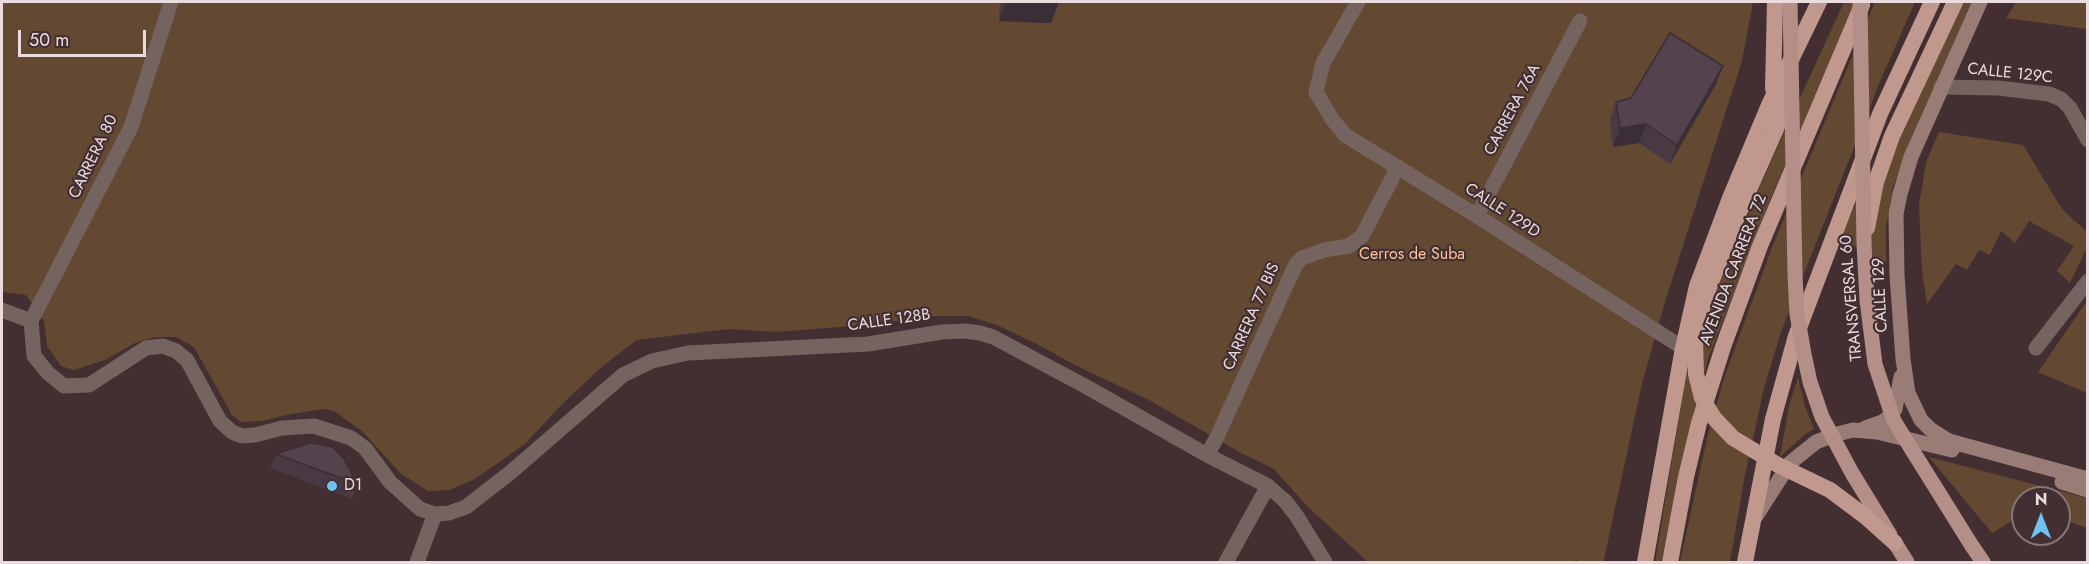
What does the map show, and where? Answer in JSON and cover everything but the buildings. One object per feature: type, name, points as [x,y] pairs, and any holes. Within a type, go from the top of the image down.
[{"type":"highway","points":[[1769,105],[1774,72],[1775,2]]},
{"type":"highway","points":[[1821,2],[1776,129],[1732,226],[1704,300],[1695,340],[1696,374],[1702,398],[1714,418],[1732,438],[1778,465],[1830,490],[1866,517],[1895,543]]},
{"type":"highway","name":"AVENIDA CARRERA 72","points":[[1645,562],[1683,348],[1701,275],[1769,105],[1821,2]]},
{"type":"highway","name":"AVENIDA CARRERA 72","points":[[1670,562],[1699,423],[1723,347],[1760,246],[1862,2]]},
{"type":"highway","points":[[1745,562],[1773,419],[1796,336],[1880,114],[1932,2]]},
{"type":"highway","points":[[1864,244],[1876,182],[1892,136],[1955,2]]},
{"type":"main road","points":[[1790,2],[1797,314],[1809,382],[1822,417],[1852,473],[1907,562]]},
{"type":"main road","name":"TRANSVERSAL 60","points":[[1862,2],[1864,244],[1868,311],[1875,364],[1894,421],[1983,562]]},
{"type":"main road","name":"CALLE 129","points":[[1980,2],[1911,157],[1896,214],[1897,275],[1903,359],[1908,393],[1915,409],[1930,429],[1949,441],[2088,479]]},
{"type":"main road","points":[[1754,518],[1790,463],[1803,452],[1826,437],[1859,430],[1882,422],[1889,417],[1895,409],[1900,391],[1903,359]]},
{"type":"main road","points":[[1859,430],[1926,442],[2088,490]]},
{"type":"street","name":"CARRERA 80","points":[[31,321],[130,127],[171,2]]},
{"type":"street","name":"CALLE 129D","points":[[1358,2],[1323,63],[1316,92],[1332,119],[1345,135],[1477,216],[1683,348]]},
{"type":"street","name":"CARRERA 76A","points":[[1477,216],[1580,21]]},
{"type":"street","name":"CALLE 129C","points":[[1941,87],[1989,88],[2049,94],[2061,99],[2070,108],[2088,140]]},
{"type":"street","name":"CARRERA 77 BIS","points":[[1207,455],[1296,264],[1302,258],[1324,250],[1349,246],[1362,236],[1398,167]]},
{"type":"street","points":[[2036,348],[2088,280]]},
{"type":"street","points":[[2,310],[31,321],[34,356],[48,373],[64,386],[89,386],[146,348],[163,346],[176,351],[188,360],[220,422],[232,432],[242,436],[282,428],[314,426],[351,438],[365,448],[390,482],[420,509],[435,514],[417,562]]},
{"type":"street","name":"CALLE 128B","points":[[435,514],[449,513],[466,507],[511,472],[623,375],[652,361],[688,353],[868,344],[942,332],[965,331],[993,338],[1268,486],[1285,501],[1296,515],[1325,562]]},
{"type":"street","points":[[1226,562],[1268,486]]},
{"type":"green space","name":"Cerros de Suba","points":[[2,2],[1753,2],[1742,61],[1664,305],[1642,384],[1603,562],[1576,560],[1574,562],[1368,562],[1306,505],[1274,469],[1241,453],[1149,400],[1035,343],[997,325],[968,316],[933,316],[865,325],[776,332],[729,329],[637,340],[604,365],[562,404],[525,444],[475,479],[449,490],[428,491],[400,473],[363,432],[334,411],[324,409],[262,421],[241,422],[232,415],[194,347],[176,337],[155,337],[135,343],[105,360],[74,370],[61,366],[47,346],[44,321],[26,295],[2,292]]},
{"type":"green space","points":[[1844,2],[1855,2],[1771,198],[1708,359],[1661,562],[1655,562],[1686,376],[1711,300]]},
{"type":"green space","points":[[1875,2],[1915,2],[1879,84],[1781,332],[1764,388],[1745,475],[1730,562],[1680,562],[1708,434],[1726,372],[1773,245]]},
{"type":"green space","points":[[1948,2],[1972,2],[1911,138],[1893,187],[1886,228],[1886,263],[1840,238]]},
{"type":"green space","points":[[2016,2],[2087,2],[2087,29],[2006,18]]},
{"type":"green space","points":[[1939,132],[2023,145],[2062,209],[2087,232],[2087,247],[2070,283],[2057,271],[2074,246],[2029,221],[2015,243],[2001,231],[1990,255],[1979,250],[1967,270],[1956,264],[1927,304],[1922,272],[1919,205],[1926,162]]},
{"type":"green space","points":[[2087,301],[2087,393],[2038,372]]},
{"type":"green space","points":[[1798,377],[1805,406],[1814,429],[1780,457],[1789,406]]},
{"type":"green space","points":[[1929,457],[2041,486],[2011,486],[2011,521],[1992,533]]},
{"type":"green space","points":[[2071,494],[2087,498],[2087,528],[2071,522]]},
{"type":"place","name":"D1","points":[[332,486]]}]
